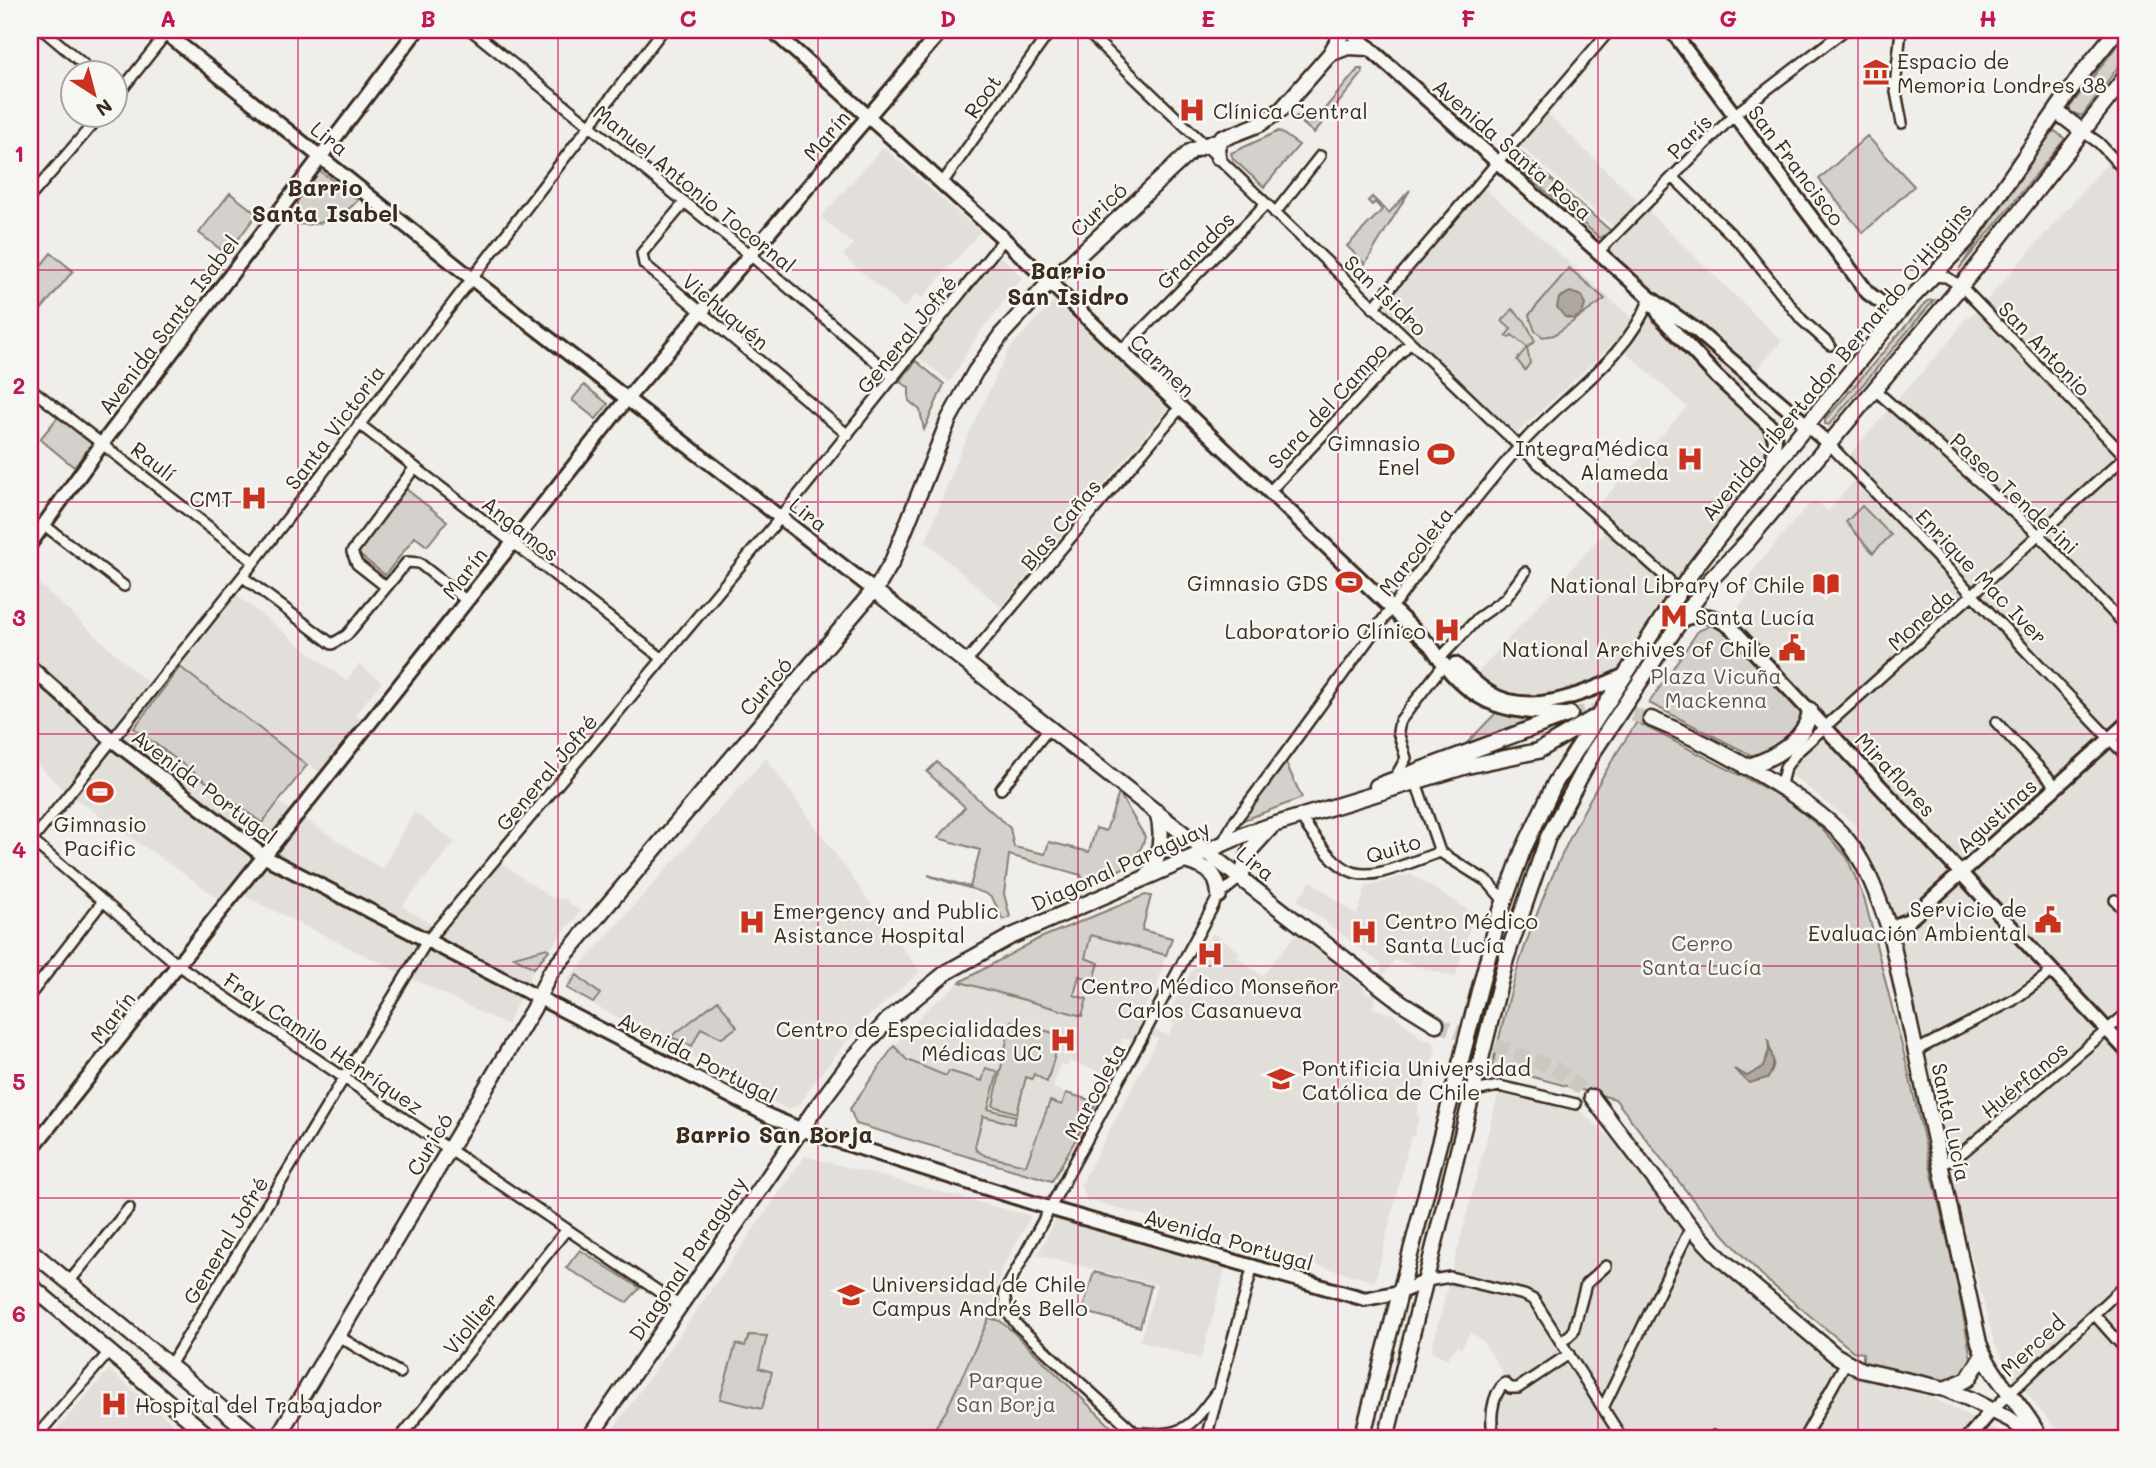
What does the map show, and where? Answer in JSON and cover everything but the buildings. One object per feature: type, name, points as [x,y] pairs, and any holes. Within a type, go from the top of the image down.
[{"type":"main road","name":"Avenida Santa Isabel","points":[[30,544],[102,444],[417,30]]},
{"type":"main road","name":"Carmen","points":[[772,30],[1004,239],[1444,659],[1476,694],[1500,708],[1521,713],[1569,714]]},
{"type":"main road","name":"Marín","points":[[30,1151],[626,400],[942,30]]},
{"type":"main road","name":"Curicó","points":[[277,1438],[450,1150],[556,965],[874,591],[892,562],[949,419],[964,390],[1001,335],[1049,283],[1191,151],[1259,124],[1282,109],[1330,54],[1346,30]]},
{"type":"main road","name":"Avenida Santa Rosa","points":[[1346,30],[1497,160],[1650,298],[1696,330],[1808,426]]},
{"type":"main road","name":"San Francisco","points":[[1671,30],[1868,293],[1881,303],[1902,309]]},
{"type":"main road","name":"Avenida Libertador Bernardo O'Higgins","points":[[1362,1438],[1504,901],[1543,806],[1596,716],[1709,548],[1902,309],[1974,230],[2056,111],[2117,30]]},
{"type":"main road","name":"Lira","points":[[165,31],[319,157],[626,400],[1402,1003],[1436,1024]]},
{"type":"main road","points":[[1330,54],[1348,47],[1369,48]]},
{"type":"main road","points":[[1386,1438],[1512,939],[1548,838],[1594,751],[1711,579],[1747,542],[1961,286],[2126,76]]},
{"type":"main road","points":[[2056,111],[2082,131]]},
{"type":"main road","points":[[1218,157],[1217,147],[1222,137]]},
{"type":"main road","name":"Avenida Santa Rosa","points":[[1650,298],[1661,317],[1717,377],[1767,421],[1775,439],[1772,468]]},
{"type":"main road","name":"Enrique Mac Iver","points":[[1808,426],[1829,444]]},
{"type":"main road","name":"Miraflores","points":[[1681,620],[1703,615],[1727,624],[2126,1050]]},
{"type":"main road","name":"Carmen","points":[[1444,659],[1488,692],[1518,703],[1572,696],[1623,676]]},
{"type":"main road","name":"Avenida Portugal","points":[[30,667],[112,740],[265,857],[800,1129],[1052,1209],[1365,1299],[1400,1292],[1427,1281]]},
{"type":"main road","points":[[1745,767],[1773,757],[1799,735],[1807,726],[1810,710]]},
{"type":"main road","name":"Diagonal Paraguay","points":[[1357,797],[1393,779],[1569,714]]},
{"type":"main road","name":"Diagonal Paraguay","points":[[589,1438],[800,1129],[852,1060],[888,1020],[926,988],[1010,937],[1223,842],[1357,797],[1485,761],[1538,751],[1596,716]]},
{"type":"main road","name":"Santa Lucía","points":[[1651,719],[1745,767],[1821,815],[1850,843],[1873,885],[1889,928],[1983,1355],[2008,1394],[2031,1421],[2040,1438]]},
{"type":"main road","name":"Agustinas","points":[[1889,928],[1909,920],[2126,724]]},
{"type":"main road","points":[[1149,874],[1160,849],[1161,833],[1157,812]]},
{"type":"main road","points":[[1240,878],[1252,848],[1276,822]]},
{"type":"main road","points":[[1180,860],[1209,870],[1217,883],[1219,895]]},
{"type":"main road","points":[[1592,1097],[1692,1227],[1741,1278],[1846,1362],[1874,1373],[1945,1389],[1992,1410],[2034,1438]]},
{"type":"main road","points":[[30,1250],[257,1438]]},
{"type":"main road","points":[[30,1285],[211,1438]]},
{"type":"main road","points":[[1945,1389],[1969,1379],[1983,1355]]},
{"type":"main road","name":"Merced","points":[[1968,1438],[1992,1410]]},
{"type":"street","points":[[43,30],[78,60]]},
{"type":"street","name":"Manuel Antonio Tocornal","points":[[471,30],[749,254],[894,377]]},
{"type":"street","name":"Santa Victoria","points":[[30,841],[243,577],[663,30]]},
{"type":"street","name":"Root","points":[[943,182],[1051,30]]},
{"type":"street","name":"San Isidro","points":[[1085,30],[1519,446],[1669,580]]},
{"type":"street","points":[[1373,308],[1610,30]]},
{"type":"street","name":"París","points":[[1599,251],[1735,114],[1845,30]]},
{"type":"street","points":[[1902,30],[1895,87],[1902,122]]},
{"type":"street","points":[[130,77],[165,31]]},
{"type":"street","points":[[30,197],[88,130]]},
{"type":"street","points":[[2082,131],[2126,172]]},
{"type":"street","points":[[1275,213],[1320,156]]},
{"type":"street","points":[[1673,177],[1743,246],[1802,320],[1830,345]]},
{"type":"street","name":"Vichuquén","points":[[685,202],[645,249],[641,259],[646,267],[848,435]]},
{"type":"street","name":"Granados","points":[[1121,351],[1266,204]]},
{"type":"street","name":"General Jofré","points":[[170,1365],[427,941],[780,518],[1004,239]]},
{"type":"street","name":"San Antonio","points":[[1932,276],[1945,277],[1961,286],[2126,456]]},
{"type":"street","name":"Marcoleta","points":[[1223,842],[1234,822],[1392,609],[1519,446],[1637,328],[1650,298]]},
{"type":"street","name":"Sara del Campo","points":[[1269,492],[1410,343]]},
{"type":"street","name":"Raulí","points":[[30,388],[254,562]]},
{"type":"street","name":"Paseo Tenderini","points":[[1875,390],[2039,535],[2126,626]]},
{"type":"street","name":"Blas Cañas","points":[[966,662],[1180,408]]},
{"type":"street","name":"Angamos","points":[[359,424],[663,659]]},
{"type":"street","name":"Enrique Mac Iver","points":[[1829,444],[1975,594],[2126,756]]},
{"type":"street","name":"Moneda","points":[[1780,788],[1790,760],[2126,456]]},
{"type":"street","points":[[385,586],[357,564],[352,552],[415,467]]},
{"type":"street","points":[[44,524],[124,586]]},
{"type":"street","points":[[243,577],[332,644],[347,635],[401,565],[412,561],[467,601]]},
{"type":"street","points":[[1393,779],[1402,770],[1406,758],[1398,732],[1400,721],[1444,659],[1478,618],[1505,598],[1525,572]]},
{"type":"street","points":[[1996,722],[2057,786]]},
{"type":"street","points":[[1001,789],[1049,727]]},
{"type":"street","points":[[1416,782],[1440,852],[1488,882],[1504,901]]},
{"type":"street","name":"Quito","points":[[1299,815],[1325,852],[1358,875],[1382,874],[1440,852]]},
{"type":"street","name":"Fray Camilo Henríquez","points":[[30,841],[178,965],[680,1307]]},
{"type":"street","name":"Marcoleta","points":[[1137,1435],[1018,1326],[1004,1305],[1005,1288],[1052,1209],[1219,895],[1240,878]]},
{"type":"street","points":[[2115,900],[2126,912]]},
{"type":"street","points":[[30,995],[103,901]]},
{"type":"street","points":[[1914,1051],[2012,1001],[2053,971]]},
{"type":"street","name":"Huérfanos","points":[[1940,1166],[1958,1157],[2126,1014]]},
{"type":"street","points":[[1475,1091],[1500,1086],[1576,1104]]},
{"type":"street","points":[[69,1282],[130,1208]]},
{"type":"street","points":[[1603,1408],[1692,1227]]},
{"type":"street","name":"Viollier","points":[[400,1438],[567,1229]]},
{"type":"street","points":[[1206,1438],[1252,1265]]},
{"type":"street","points":[[1562,1342],[1573,1332],[1586,1284],[1606,1266]]},
{"type":"street","points":[[1427,1281],[1450,1278],[1528,1296],[1537,1304],[1622,1438]]},
{"type":"street","name":"Merced","points":[[1992,1410],[2126,1284]]},
{"type":"street","points":[[2094,1314],[2126,1350]]},
{"type":"street","points":[[338,1336],[400,1373]]},
{"type":"street","points":[[35,1438],[109,1352]]},
{"type":"street","points":[[1495,1438],[1490,1426],[1502,1386],[1505,1383],[1515,1389],[1569,1354]]},
{"type":"street","points":[[1804,1438],[1846,1362]]},
{"type":"street","points":[[1137,1435],[1164,1434],[1185,1428],[1198,1418],[1220,1388]]},
{"type":"shaded area","points":[[1546,112],[1782,341],[1734,395],[1767,427],[1771,442],[1766,461],[1620,672],[1560,698],[1507,698],[1475,676],[1610,526],[1594,510],[1687,407],[1621,348],[1641,327],[1644,289],[1603,252],[1621,234],[1518,144]]},
{"type":"shaded area","points":[[2126,142],[2126,1438],[2063,1438],[2014,1378],[1994,1343],[1958,1203],[1924,1039],[1897,932],[1873,867],[1854,824],[1792,775],[1771,751],[1802,711],[1723,630],[1736,619],[1734,612],[1753,589],[1747,578],[1809,504],[1816,501],[1828,511],[1855,480],[1840,465],[1948,343],[1966,318],[1977,311]]},
{"type":"shaded area","points":[[883,147],[980,232],[922,298],[916,294],[904,308],[843,256],[853,244],[821,217]]},
{"type":"shaded area","points":[[1480,184],[1636,322],[1515,435],[1377,308]]},
{"type":"shaded area","points":[[1001,256],[1022,278],[975,339],[950,382],[917,356]]},
{"type":"shaded area","points":[[1570,292],[1582,296],[1585,305],[1582,314],[1574,319],[1565,317],[1557,307],[1559,298]]},
{"type":"shaded area","points":[[1054,301],[1170,406],[1001,607],[926,542],[955,464],[1009,349]]},
{"type":"shaded area","points":[[30,576],[160,694],[135,727],[262,822],[278,802],[382,869],[414,812],[455,842],[402,906],[431,924],[491,856],[553,899],[563,898],[581,911],[534,968],[507,1025],[238,893],[224,902],[66,792],[30,758]]},
{"type":"shaded area","points":[[235,594],[346,681],[359,664],[382,682],[355,714],[360,720],[319,772],[180,667]]},
{"type":"shaded area","name":"Emergency and Public Asistance Hospital","points":[[766,758],[920,972],[863,1021],[800,1104],[787,1109],[565,989],[569,978]]},
{"type":"shaded area","name":"Pontificia Universidad Católica de Chile","points":[[1410,874],[1474,913],[1455,977],[1395,960],[1382,977],[1374,1003],[1373,1009],[1393,1014],[1422,1038],[1433,1042],[1436,1048],[1416,1114],[1419,1116],[1414,1137],[1411,1136],[1375,1282],[1093,1201],[1088,1203],[1080,1183],[1085,1181],[1084,1178],[1158,1039],[1137,1031],[1134,1041],[1122,1038],[1112,1076],[1070,1061],[1068,1066],[1060,1064],[1053,1088],[1066,1093],[1063,1105],[1049,1102],[1026,1166],[986,1156],[976,1150],[983,1115],[1014,1124],[1016,1116],[987,1109],[983,1081],[949,1071],[947,1076],[914,1064],[894,1046],[927,1009],[960,982],[1069,1012],[1091,935],[1166,955],[1154,997],[1147,1001],[1140,1024],[1168,1035],[1175,1024],[1165,1019],[1213,933],[1240,952],[1237,957],[1262,976],[1296,934],[1363,987],[1366,994],[1372,993],[1383,966],[1297,900],[1311,881],[1357,915],[1366,887]]},
{"type":"shaded area","points":[[1768,1039],[1773,1068],[1768,1078],[1749,1083],[1734,1069],[1747,1076],[1763,1067],[1769,1050]]},
{"type":"shaded area","points":[[1499,1091],[1577,1108],[1636,1161],[1705,1257],[1830,1361],[1865,1379],[1934,1398],[2002,1433],[2006,1438],[1500,1438],[1495,1426],[1502,1371],[1482,1340],[1470,1332],[1461,1349],[1457,1346],[1447,1359],[1431,1351]]},
{"type":"shaded area","name":"Universidad de Chile Campus Andrés Bello","points":[[805,1156],[1031,1216],[1001,1271],[989,1318],[946,1411],[928,1438],[607,1438]]},
{"type":"shaded area","points":[[1055,1219],[1226,1267],[1201,1359],[1140,1341],[1157,1285],[1038,1255]]},
{"type":"shaded area","name":"Hospital del Trabajador","points":[[109,1370],[190,1438],[49,1438]]},
{"type":"green space","points":[[2126,34],[2126,56],[2082,116],[2070,112],[2070,107]]},
{"type":"green space","points":[[1358,69],[1362,69],[1362,74],[1314,133],[1295,117],[1302,114],[1305,123],[1312,124]]},
{"type":"green space","points":[[1279,131],[1299,145],[1264,187],[1233,159],[1231,153]]},
{"type":"green space","points":[[2055,131],[2065,139],[1959,269],[2052,132]]},
{"type":"green space","points":[[1867,136],[1914,186],[1863,233],[1819,179]]},
{"type":"green space","points":[[1515,148],[1611,231],[1600,238],[1513,163],[1511,157]]},
{"type":"green space","points":[[320,171],[358,200],[341,214],[322,222],[302,224],[280,221]]},
{"type":"green space","points":[[1410,190],[1365,264],[1347,246],[1382,210],[1375,202],[1372,205],[1368,201],[1372,197],[1389,213]]},
{"type":"green space","points":[[230,193],[257,214],[227,254],[199,233]]},
{"type":"green space","points":[[51,253],[73,271],[40,311],[30,302],[30,279]]},
{"type":"green space","points":[[1569,268],[1605,299],[1554,335],[1543,337],[1535,331],[1529,315]]},
{"type":"green space","points":[[1934,300],[1829,425],[1825,424],[1825,420],[1927,301]]},
{"type":"green space","points":[[1512,309],[1525,321],[1535,341],[1527,348],[1530,363],[1525,370],[1517,360],[1527,347],[1512,335],[1509,338],[1506,336],[1511,329],[1502,321]]},
{"type":"green space","points":[[916,361],[944,384],[924,430],[920,410],[909,401],[909,387],[899,382]]},
{"type":"green space","points":[[584,385],[608,404],[596,419],[572,400]]},
{"type":"green space","points":[[58,417],[92,444],[74,467],[40,439]]},
{"type":"green space","points":[[406,489],[447,521],[427,546],[415,537],[385,575],[356,552]]},
{"type":"green space","points":[[1862,506],[1891,535],[1873,553],[1846,522]]},
{"type":"green space","name":"Plaza Vicuña Mackenna","points":[[1712,625],[1723,630],[1803,714],[1791,736],[1767,753],[1751,755],[1649,703],[1698,631]]},
{"type":"green space","points":[[180,667],[307,765],[262,823],[134,728]]},
{"type":"green space","points":[[1496,710],[1538,719],[1464,746],[1495,714]]},
{"type":"green space","name":"Cerro Santa Lucía","points":[[1637,722],[1784,798],[1820,827],[1847,857],[1865,901],[1956,1277],[1972,1364],[1971,1370],[1950,1384],[1863,1364],[1863,1353],[1853,1351],[1769,1282],[1744,1257],[1694,1201],[1615,1099],[1492,1066],[1518,966],[1558,862],[1602,777]]},
{"type":"green space","points":[[937,762],[1010,828],[1014,847],[1045,854],[1049,842],[1089,852],[1096,828],[1106,831],[1119,793],[1145,837],[1141,849],[1128,865],[1078,886],[1084,882],[1081,875],[1009,855],[1004,894],[1010,917],[1003,920],[988,895],[928,875],[970,887],[980,850],[938,838],[965,807],[927,772]]},
{"type":"green space","points":[[1286,763],[1302,798],[1236,823]]},
{"type":"green space","points":[[1145,895],[1151,896],[1142,930],[1172,938],[1166,955],[1091,935],[1085,958],[1099,963],[1094,980],[1079,976],[1074,995],[1087,999],[1082,1016],[960,982],[1038,939]]},
{"type":"green space","points":[[547,948],[549,950],[534,968],[514,957]]},
{"type":"green space","points":[[577,975],[600,994],[593,1003],[567,988]]},
{"type":"green space","points":[[718,1000],[737,1027],[722,1038],[701,1028],[692,1046],[671,1037]]},
{"type":"green space","points":[[1011,1021],[1061,1035],[1047,1082],[1034,1074],[1032,1079],[1026,1077],[1017,1113],[993,1106]]},
{"type":"green space","points":[[894,1046],[907,1060],[946,1076],[949,1071],[982,1081],[986,1068],[998,1072],[988,1109],[1016,1116],[1014,1124],[983,1116],[975,1146],[976,1150],[986,1156],[1026,1165],[1050,1101],[1062,1105],[1066,1093],[1097,1102],[1052,1181],[856,1124],[850,1109]]},
{"type":"green space","points":[[580,1250],[640,1288],[627,1302],[566,1268]]},
{"type":"green space","points":[[1094,1272],[1151,1286],[1140,1327],[1082,1311]]},
{"type":"green space","name":"Parque San Borja","points":[[989,1318],[1000,1321],[1011,1330],[1123,1438],[928,1438],[946,1411]]},
{"type":"green space","points":[[749,1335],[767,1336],[759,1368],[772,1372],[762,1409],[720,1399],[736,1344],[745,1346]]},
{"type":"tunnel","points":[[1570,714],[1612,710],[1651,719]]},
{"type":"tunnel","points":[[1436,1024],[1555,1068],[1592,1097]]},
{"type":"place","name":"Espacio de Memoria Londres 38","points":[[1876,72]]},
{"type":"place","name":"Clínica Central","points":[[1192,110]]},
{"type":"place","name":"Gimnasio Enel","points":[[1441,454]]},
{"type":"place","name":"IntegraMédica Alameda","points":[[1690,459]]},
{"type":"place","name":"CMT","points":[[254,498]]},
{"type":"place","name":"Gimnasio GDS","points":[[1349,582]]},
{"type":"place","name":"National Library of Chile","points":[[1826,584]]},
{"type":"place","name":"Santa Lucía","points":[[1674,616]]},
{"type":"place","name":"Laboratorio Clínico","points":[[1447,630]]},
{"type":"place","name":"National Archives of Chile","points":[[1792,648]]},
{"type":"place","name":"Gimnasio Pacific","points":[[100,792]]},
{"type":"place","name":"Servicio de Evaluación Ambiental","points":[[2048,920]]},
{"type":"place","name":"Emergency and Public Asistance Hospital","points":[[752,922]]},
{"type":"place","name":"Centro Médico Santa Lucía","points":[[1364,932]]},
{"type":"place","name":"Centro Médico Monseñor Carlos Casanueva","points":[[1210,954]]},
{"type":"place","name":"Centro de Especialidades Médicas UC","points":[[1063,1040]]},
{"type":"place","name":"Pontificia Universidad Católica de Chile","points":[[1281,1079]]},
{"type":"place","name":"Universidad de Chile Campus Andrés Bello","points":[[851,1295]]},
{"type":"place","name":"Hospital del Trabajador","points":[[114,1404]]},
{"type":"district","name":"Barrio Santa Isabel","points":[[325,200]]},
{"type":"district","name":"Barrio San Isidro","points":[[1068,283]]},
{"type":"district","name":"Barrio San Borja","points":[[774,1134]]}]
